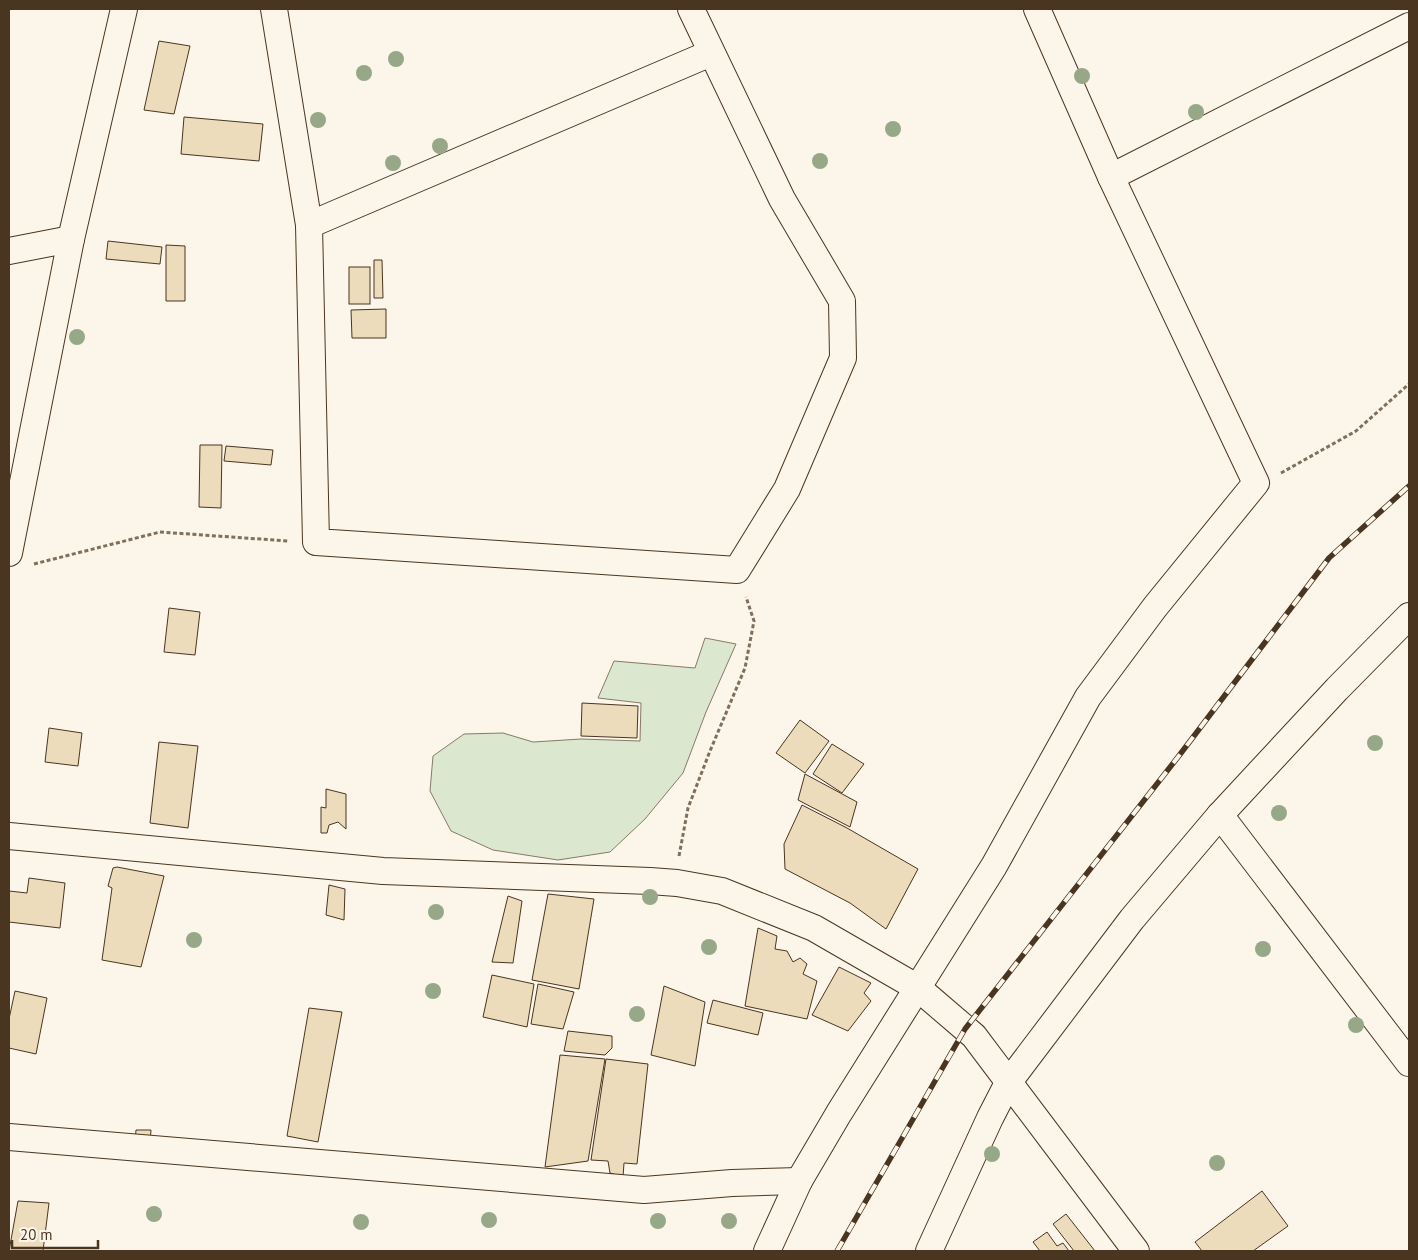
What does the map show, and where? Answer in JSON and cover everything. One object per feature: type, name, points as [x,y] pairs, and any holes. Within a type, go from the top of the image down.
[{"type":"street","points":[[18,559],[71,239],[124,9]]},
{"type":"street","points":[[274,9],[309,225],[316,542],[737,570],[787,489],[843,358],[842,301],[782,199],[691,9]]},
{"type":"street","points":[[767,1251],[799,1181],[839,1113],[994,866],[1088,697],[1155,607],[1256,483],[1111,178],[1037,9]]},
{"type":"street","points":[[1111,178],[1405,25]]},
{"type":"street","points":[[309,225],[711,53]]},
{"type":"street","points":[[9,251],[71,239]]},
{"type":"street","points":[[929,1251],[1008,1082],[1132,919],[1220,815],[1337,689],[1409,616]]},
{"type":"street","points":[[1220,815],[1409,1063]]},
{"type":"street","points":[[9,836],[383,871],[677,883],[722,891],[814,928],[918,988],[974,1036],[1136,1251]]},
{"type":"street","points":[[9,1137],[644,1190],[732,1183],[799,1181]]},
{"type":"path","points":[[1256,483],[1272,478],[1356,431],[1409,384]]},
{"type":"path","points":[[18,559],[160,532],[316,542]]},
{"type":"path","points":[[677,883],[680,847],[688,808],[745,668],[754,622],[737,570]]},
{"type":"green space","points":[[705,638],[736,644],[706,712],[683,773],[645,819],[610,852],[558,860],[493,850],[451,831],[430,791],[433,756],[464,734],[503,733],[533,742],[581,739],[640,741],[641,703],[598,698],[614,661],[695,668]]},
{"type":"building","points":[[159,41],[190,46],[174,114],[144,110]]},
{"type":"building","points":[[184,117],[263,124],[259,161],[181,154]]},
{"type":"building","points":[[108,241],[162,247],[160,264],[106,259]]},
{"type":"building","points":[[166,245],[185,246],[185,301],[166,301]]},
{"type":"building","points":[[374,260],[382,260],[383,298],[374,298]]},
{"type":"building","points":[[349,267],[370,267],[370,304],[349,304]]},
{"type":"building","points":[[386,309],[386,338],[352,338],[351,310]]},
{"type":"building","points":[[200,445],[222,445],[221,508],[199,507]]},
{"type":"building","points":[[226,446],[273,450],[271,465],[224,461]]},
{"type":"building","points":[[169,608],[200,612],[195,655],[164,652]]},
{"type":"building","points":[[582,703],[638,706],[637,738],[581,736]]},
{"type":"building","points":[[800,720],[829,741],[805,773],[776,753]]},
{"type":"building","points":[[49,728],[82,733],[78,766],[45,762]]},
{"type":"building","points":[[159,742],[198,746],[188,828],[150,823]]},
{"type":"building","points":[[832,744],[864,764],[842,793],[813,774]]},
{"type":"building","points":[[805,774],[857,802],[850,827],[798,800]]},
{"type":"building","points":[[326,789],[346,794],[346,829],[338,822],[329,825],[327,833],[321,833],[321,807],[326,808]]},
{"type":"building","points":[[802,805],[847,828],[918,869],[886,929],[850,903],[785,869],[784,844]]},
{"type":"building","points":[[117,867],[164,876],[141,967],[102,960],[112,888],[108,886],[113,868]]},
{"type":"building","points":[[29,878],[65,883],[60,928],[9,922],[9,891],[27,893]]},
{"type":"building","points":[[329,885],[345,889],[344,920],[326,915]]},
{"type":"building","points":[[548,894],[594,899],[579,989],[532,980]]},
{"type":"building","points":[[508,896],[522,901],[513,963],[492,962]]},
{"type":"building","points":[[758,928],[777,936],[775,949],[787,951],[793,962],[800,958],[807,964],[803,974],[817,981],[807,1019],[745,1006]]},
{"type":"building","points":[[839,967],[871,983],[864,993],[871,1001],[848,1031],[812,1015]]},
{"type":"building","points":[[492,975],[534,984],[527,1027],[483,1017]]},
{"type":"building","points":[[538,984],[574,992],[563,1029],[531,1024]]},
{"type":"building","points":[[664,986],[705,1002],[695,1066],[651,1055]]},
{"type":"building","points":[[15,991],[47,998],[36,1054],[9,1048],[9,1019]]},
{"type":"building","points":[[713,1000],[763,1013],[758,1035],[707,1023]]},
{"type":"building","points":[[309,1008],[342,1012],[318,1142],[287,1136]]},
{"type":"building","points":[[568,1031],[612,1036],[612,1048],[605,1055],[564,1051]]},
{"type":"building","points":[[560,1055],[605,1059],[588,1161],[545,1167]]},
{"type":"building","points":[[606,1059],[648,1064],[637,1164],[624,1163],[623,1177],[610,1173],[608,1161],[591,1160]]},
{"type":"building","points":[[136,1130],[151,1130],[150,1143],[135,1142]]},
{"type":"building","points":[[1262,1191],[1288,1226],[1253,1251],[1202,1251],[1195,1242]]},
{"type":"building","points":[[18,1201],[49,1203],[43,1251],[9,1251]]},
{"type":"building","points":[[1066,1214],[1095,1251],[1074,1251],[1053,1224]]},
{"type":"building","points":[[1047,1232],[1057,1246],[1063,1243],[1069,1251],[1040,1251],[1033,1242]]},
{"type":"railway","points":[[837,1251],[965,1029],[1178,757],[1329,558],[1409,486]]}]
